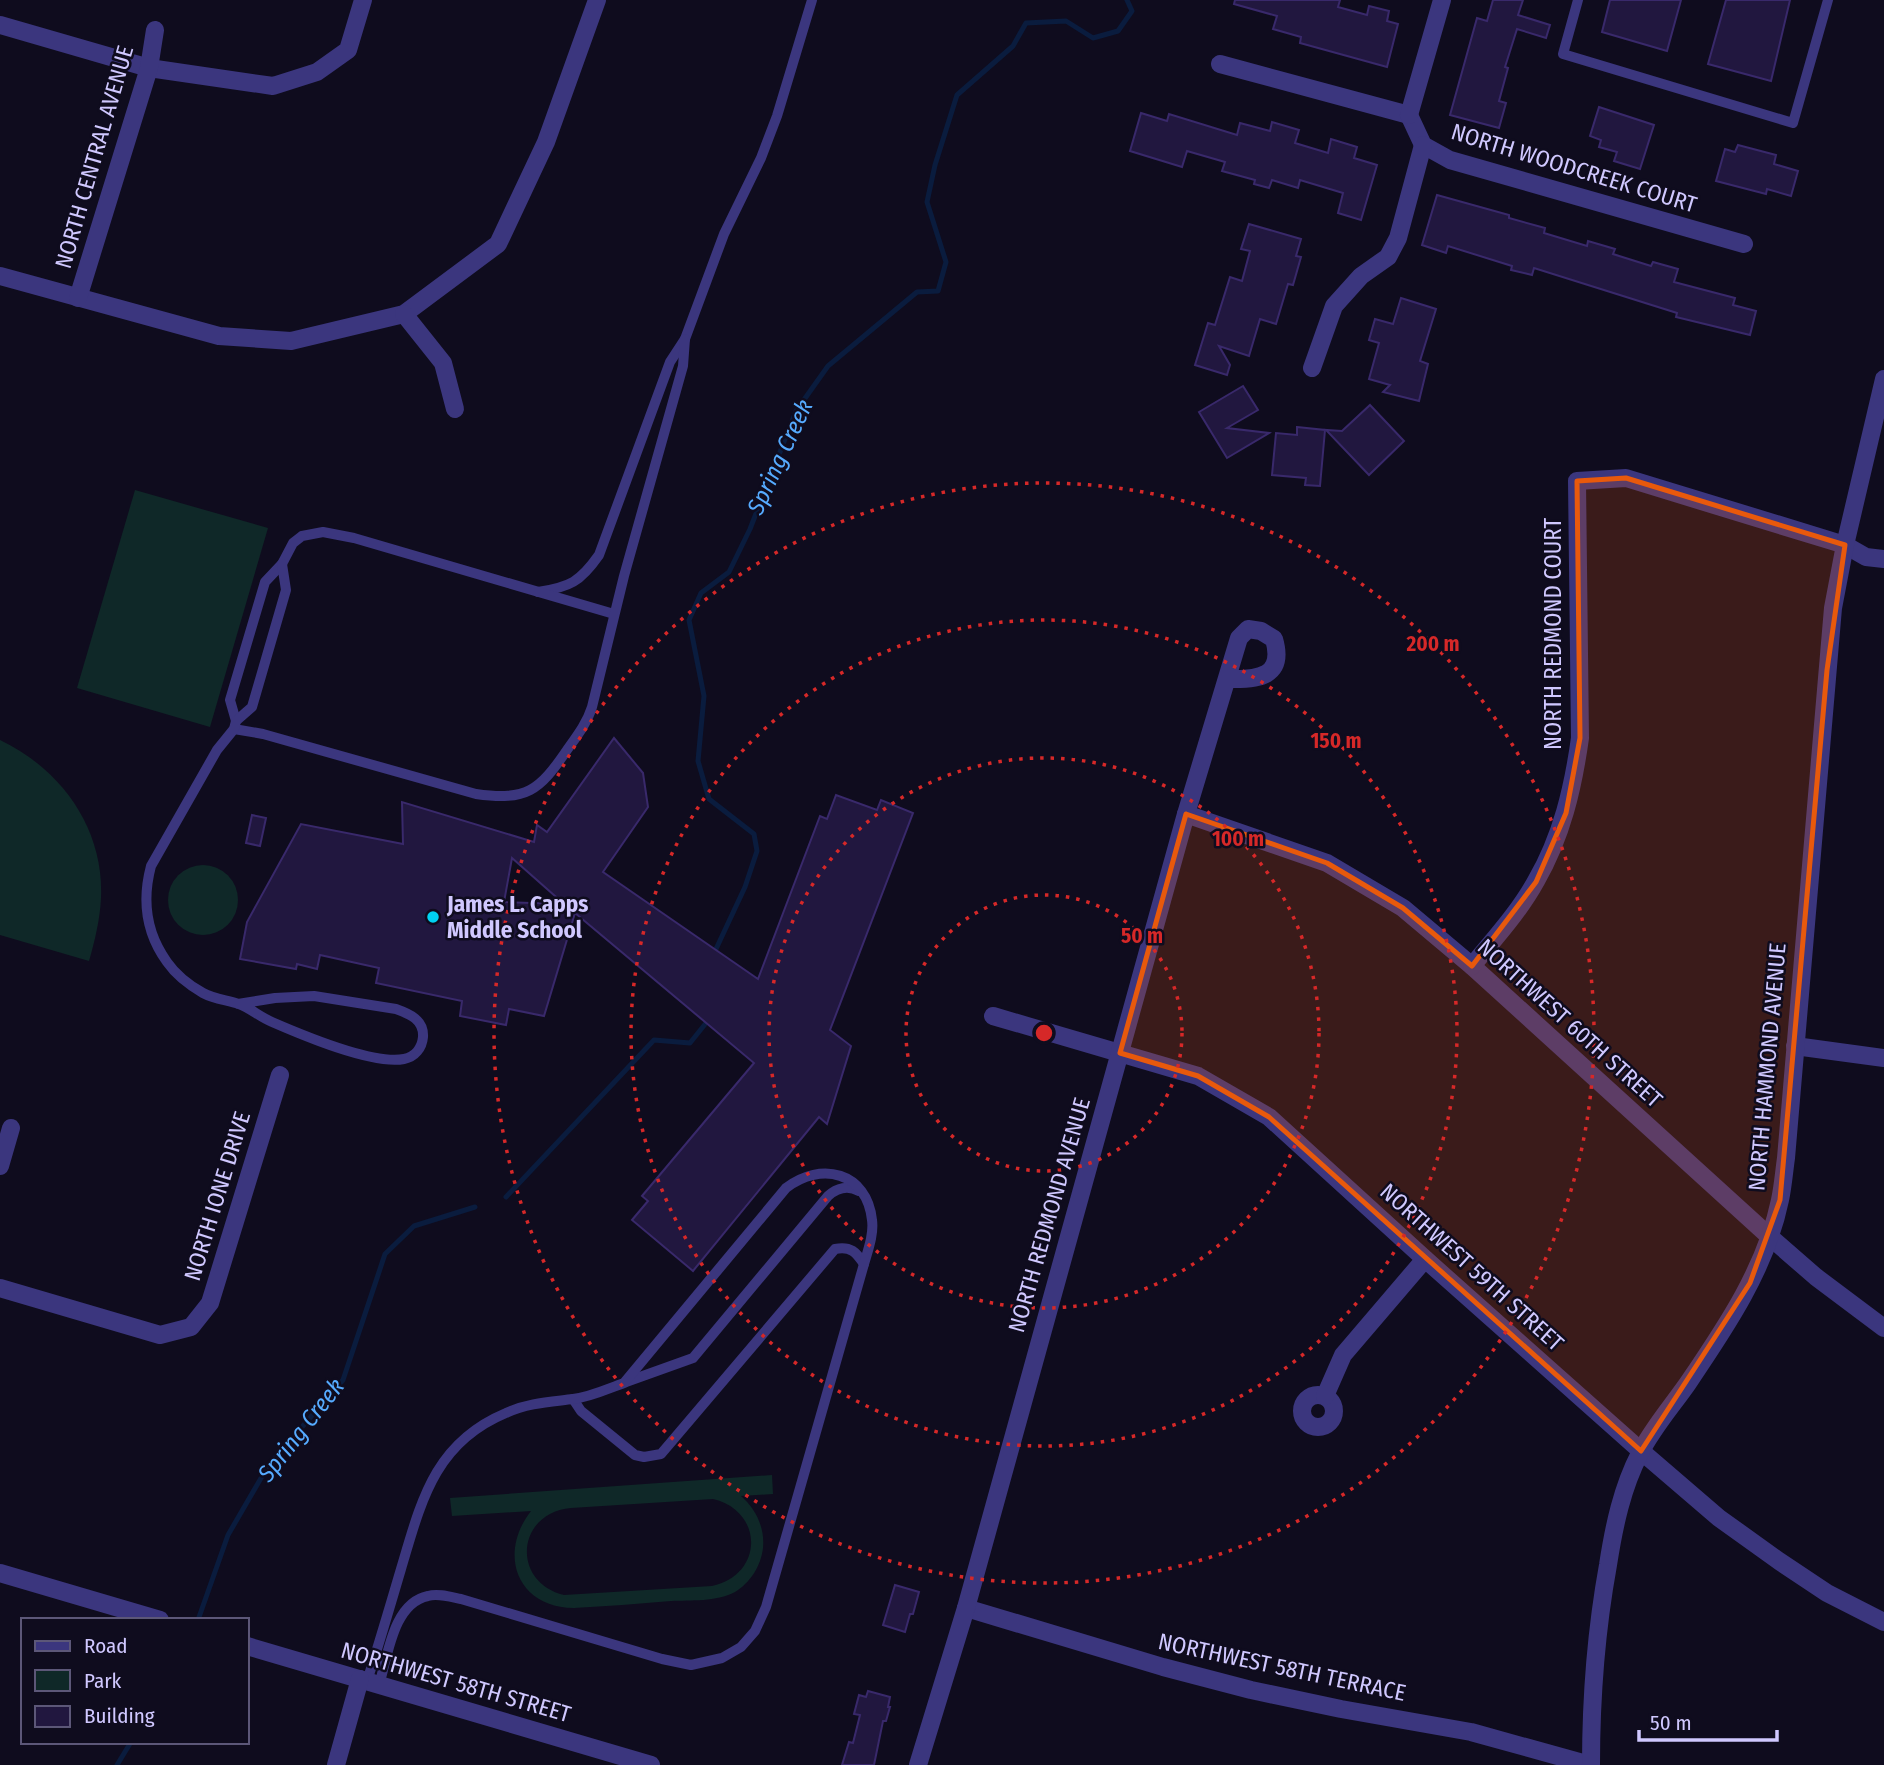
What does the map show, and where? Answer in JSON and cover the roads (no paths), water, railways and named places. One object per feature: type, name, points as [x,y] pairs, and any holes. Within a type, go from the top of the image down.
[{"type":"street","points":[[0,25],[149,68],[273,86],[317,72],[348,50],[363,0]]},
{"type":"street","points":[[0,276],[219,336],[291,341],[404,314],[498,244],[546,142],[597,0]]},
{"type":"street","points":[[1220,64],[1409,115],[1442,0]]},
{"type":"street","name":"NORTH CENTRAL AVENUE","points":[[78,298],[149,68],[155,30]]},
{"type":"street","name":"NORTH WOODCREEK COURT","points":[[1409,115],[1423,145],[1450,160],[1744,244]]},
{"type":"street","points":[[1312,368],[1335,306],[1361,276],[1388,257],[1398,238],[1423,145]]},
{"type":"street","points":[[404,314],[443,363],[455,409]]},
{"type":"street","name":"NORTH HAMMOND AVENUE","points":[[1591,1765],[1592,1705],[1604,1587],[1614,1529],[1625,1488],[1641,1451],[1724,1330],[1750,1283],[1770,1237],[1780,1200],[1786,1158],[1833,608],[1884,379]]},
{"type":"street","name":"NORTH REDMOND COURT","points":[[1472,966],[1513,916],[1536,882],[1554,846],[1566,813],[1575,775],[1580,738],[1577,481],[1626,478],[1845,545]]},
{"type":"street","points":[[1845,545],[1866,557],[1884,559]]},
{"type":"street","name":"NORTH REDMOND AVENUE","points":[[918,1765],[965,1608],[1186,814],[1228,679]]},
{"type":"street","name":"NORTHWEST 60TH STREET","points":[[1186,814],[1326,863],[1403,908],[1472,966],[1770,1237],[1816,1277],[1884,1328]]},
{"type":"street","name":"NORTHWEST 59TH STREET","points":[[993,1016],[1198,1076],[1269,1116],[1425,1259],[1720,1518],[1827,1593],[1884,1622]]},
{"type":"street","points":[[1795,1046],[1884,1058]]},
{"type":"street","name":"NORTH IONE DRIVE","points":[[0,1288],[160,1335],[191,1327],[210,1303],[280,1075]]},
{"type":"street","points":[[0,1166],[11,1128]]},
{"type":"street","points":[[1325,1396],[1343,1355],[1425,1259]]},
{"type":"street","points":[[0,1573],[153,1618]]},
{"type":"street","name":"NORTHWEST 58TH TERRACE","points":[[965,1608],[1163,1667],[1251,1690],[1341,1710],[1471,1732],[1591,1765]]},
{"type":"street","name":"NORTHWEST 58TH STREET","points":[[248,1646],[651,1765]]},
{"type":"street","points":[[335,1765],[369,1682]]},
{"type":"lane","points":[[538,592],[565,587],[584,576],[599,555],[670,362],[685,339],[719,245],[761,158],[777,117],[812,0]]},
{"type":"lane","points":[[1578,0],[1563,54],[1793,123],[1828,0]]},
{"type":"lane","points":[[235,725],[476,794],[515,796],[531,791],[543,783],[589,717],[614,614],[683,366],[685,339]]},
{"type":"lane","points":[[235,725],[230,700],[265,582],[282,564],[287,551],[302,536],[312,532],[334,533],[614,614]]},
{"type":"lane","points":[[238,1004],[314,996],[396,1009],[418,1020],[423,1029],[423,1041],[418,1052],[411,1058],[387,1059],[348,1051],[270,1021],[238,1004],[207,995],[180,976],[168,964],[151,934],[146,901],[147,883],[158,851],[216,750],[252,707],[286,590],[282,564]]},
{"type":"lane","points":[[369,1682],[402,1615],[415,1601],[429,1595],[461,1599],[662,1659],[691,1665],[722,1658],[741,1647],[755,1631],[766,1607],[864,1264],[873,1223],[864,1195],[856,1184],[832,1174],[808,1175],[786,1188],[624,1383]]},
{"type":"lane","points":[[369,1682],[422,1500],[427,1487],[447,1457],[475,1430],[506,1413],[541,1402],[590,1395],[693,1358],[828,1196],[848,1187],[864,1195]]},
{"type":"lane","points":[[573,1399],[581,1411],[635,1455],[654,1457],[661,1454],[835,1249],[849,1248],[855,1251],[864,1264]]},
{"type":"waterway","name":"Spring Creek","points":[[716,949],[745,887],[757,851],[754,834],[709,799],[698,761],[704,696],[689,620],[701,593],[729,572],[750,529],[796,411],[828,366],[917,292],[938,291],[946,262],[927,202],[935,165],[957,95],[1013,46],[1026,23],[1066,21],[1093,38],[1118,31],[1132,11],[1127,0]]},
{"type":"waterway","name":"Spring Creek","points":[[506,1197],[654,1040],[690,1043],[706,1023]]},
{"type":"waterway","name":"Spring Creek","points":[[199,1618],[228,1535],[268,1466],[343,1380],[385,1254],[414,1226],[475,1207]]},
{"type":"waterway","name":"Spring Creek","points":[[117,1765],[130,1744]]},
{"type":"place","name":"James L. Capps Middle School","points":[[433,917]]}]
